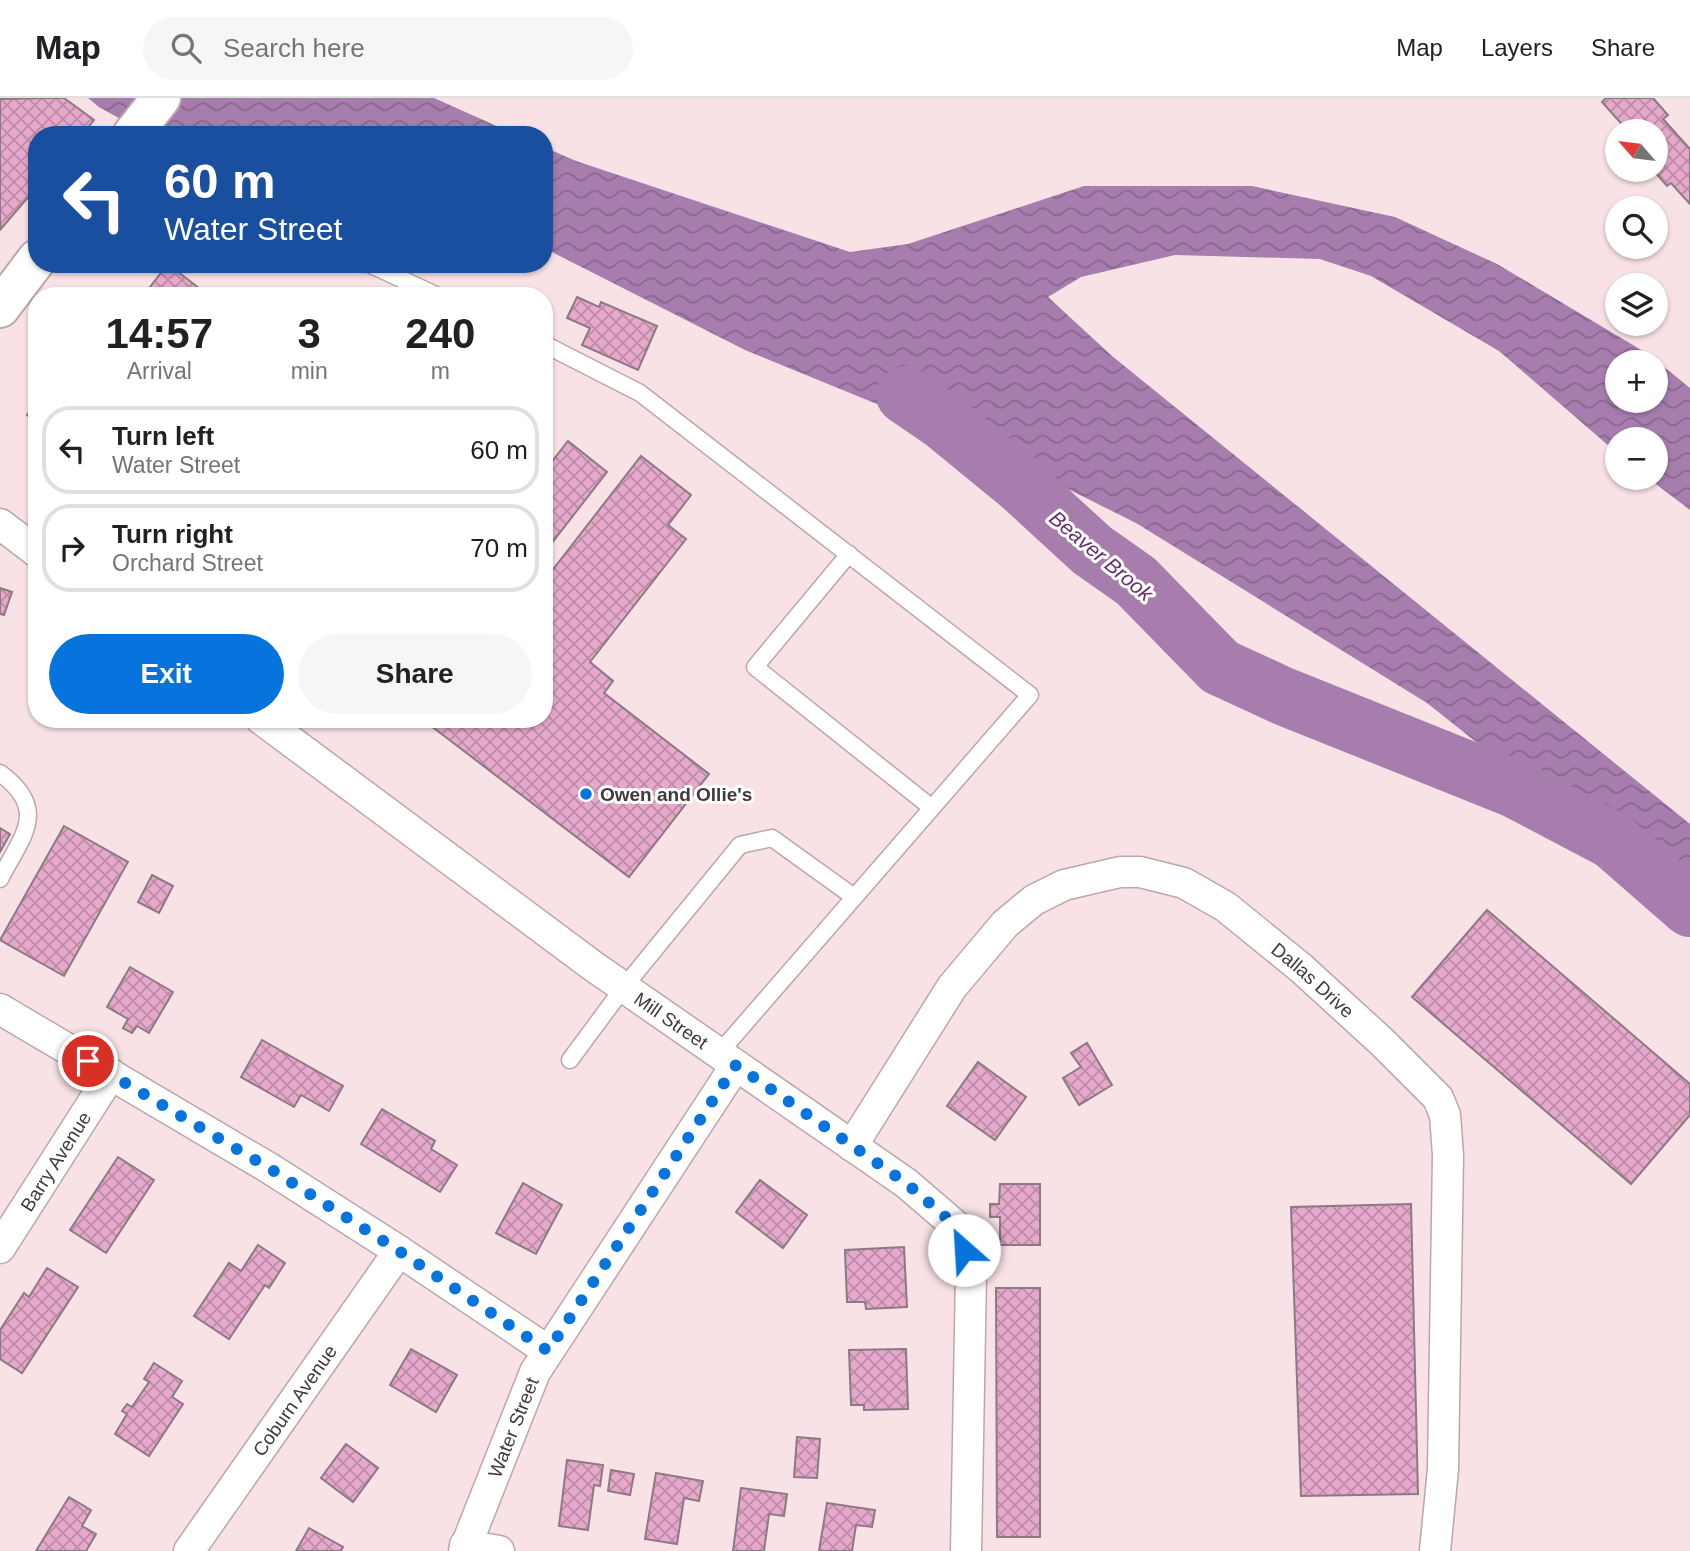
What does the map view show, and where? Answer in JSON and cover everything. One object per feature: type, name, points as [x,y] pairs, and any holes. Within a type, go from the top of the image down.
[{"type":"main road","points":[[139,126],[161,98]]},
{"type":"main road","points":[[0,308],[28,271]]},
{"type":"street","points":[[0,524],[28,545]]},
{"type":"street","name":"Mill Street","points":[[273,728],[624,987],[906,1183],[956,1226],[971,1273],[966,1551]]},
{"type":"street","name":"Dallas Drive","points":[[852,1146],[952,987],[998,931],[1034,900],[1081,880],[1120,872],[1140,872],[1184,883],[1226,907],[1301,968],[1382,1042],[1438,1098],[1445,1115],[1448,1166],[1443,1469],[1435,1551]]},
{"type":"street","points":[[0,1009],[269,1168],[548,1351]]},
{"type":"street","name":"Water Street","points":[[465,1548],[530,1383],[728,1058]]},
{"type":"street","name":"Barry Avenue","points":[[0,1248],[111,1074]]},
{"type":"street","name":"Coburn Avenue","points":[[189,1551],[399,1251]]},
{"type":"street","points":[[465,1548],[499,1551]]},
{"type":"lane","points":[[388,273],[419,287]]},
{"type":"lane","points":[[553,349],[640,393],[1030,695],[854,897],[728,1058]]},
{"type":"lane","points":[[849,554],[755,667],[932,808]]},
{"type":"lane","points":[[0,773],[23,794],[30,816],[0,879]]},
{"type":"lane","points":[[570,1060],[624,987],[740,845],[772,838],[854,897]]},
{"type":"water","points":[[88,98],[434,98],[497,126],[133,126]]},
{"type":"water","points":[[553,151],[576,161],[850,252],[908,244],[1084,186],[1252,186],[1395,217],[1497,264],[1605,328],[1605,336],[1618,336],[1641,350],[1605,350],[1605,413],[1668,413],[1668,370],[1690,388],[1690,510],[1664,490],[1668,490],[1668,427],[1605,427],[1605,443],[1499,351],[1371,276],[1320,259],[1175,255],[1081,277],[1048,297],[1112,356],[1690,824],[1690,912],[1427,703],[1136,523],[994,452],[745,350],[553,253]]},
{"type":"building","points":[[64,98],[94,120],[89,126],[28,126],[28,197],[0,230],[0,99]]},
{"type":"building","points":[[1606,98],[1653,98],[1668,115],[1663,119],[1617,119],[1602,102]]},
{"type":"building","points":[[1668,125],[1690,149],[1690,204],[1671,183],[1667,186],[1664,182],[1668,182]]},
{"type":"building","points":[[161,273],[180,273],[197,287],[150,287]]},
{"type":"building","points":[[577,297],[599,307],[601,302],[657,326],[638,370],[582,345],[590,328],[567,318]]},
{"type":"building","points":[[568,441],[607,472],[553,541],[553,460]]},
{"type":"building","points":[[641,456],[691,495],[668,525],[686,539],[590,662],[613,681],[604,693],[709,774],[629,877],[434,728],[553,728],[553,569]]},
{"type":"building","points":[[0,588],[12,592],[4,615],[0,614]]},
{"type":"building","points":[[64,826],[128,862],[64,976],[0,940]]},
{"type":"building","points":[[0,828],[10,834],[0,852]]},
{"type":"building","points":[[152,875],[173,886],[159,913],[138,902]]},
{"type":"building","points":[[1487,910],[1690,1084],[1690,1115],[1631,1184],[1412,997]]},
{"type":"building","points":[[130,967],[173,992],[149,1033],[137,1026],[132,1033],[123,1028],[128,1019],[107,1007]]},
{"type":"building","points":[[262,1040],[343,1086],[329,1111],[301,1095],[294,1107],[241,1077]]},
{"type":"building","points":[[1087,1043],[1112,1085],[1079,1105],[1063,1078],[1081,1067],[1071,1053]]},
{"type":"building","points":[[978,1062],[1026,1097],[995,1140],[947,1106]]},
{"type":"building","points":[[382,1109],[435,1141],[431,1149],[457,1165],[440,1192],[361,1144]]},
{"type":"building","points":[[118,1157],[154,1180],[106,1253],[70,1230]]},
{"type":"building","points":[[760,1180],[807,1215],[783,1248],[736,1212]]},
{"type":"building","points":[[523,1183],[562,1205],[536,1254],[496,1233]]},
{"type":"building","points":[[1000,1184],[1040,1184],[1040,1245],[1000,1245],[1000,1217],[990,1217],[990,1204],[999,1204]]},
{"type":"building","points":[[1411,1204],[1418,1494],[1301,1496],[1291,1207]]},
{"type":"building","points":[[258,1245],[285,1263],[269,1288],[265,1285],[229,1339],[194,1316],[229,1263],[241,1271]]},
{"type":"building","points":[[904,1247],[907,1307],[866,1309],[865,1302],[847,1302],[845,1250]]},
{"type":"building","points":[[47,1268],[78,1287],[22,1373],[0,1359],[0,1330],[24,1293],[29,1297]]},
{"type":"building","points":[[996,1288],[1040,1288],[1040,1537],[997,1537]]},
{"type":"building","points":[[411,1349],[457,1375],[436,1412],[390,1385]]},
{"type":"building","points":[[906,1349],[908,1409],[864,1410],[864,1405],[851,1405],[849,1350]]},
{"type":"building","points":[[154,1363],[182,1381],[172,1397],[183,1404],[149,1456],[115,1434],[127,1414],[122,1411],[127,1404],[132,1407],[149,1382],[144,1379]]},
{"type":"building","points":[[797,1437],[820,1439],[817,1478],[794,1477]]},
{"type":"building","points":[[346,1444],[378,1468],[353,1502],[321,1478]]},
{"type":"building","points":[[567,1460],[603,1465],[600,1486],[594,1485],[588,1530],[559,1526]]},
{"type":"building","points":[[611,1470],[634,1474],[630,1495],[608,1491]]},
{"type":"building","points":[[656,1473],[703,1481],[699,1501],[684,1498],[677,1544],[645,1539]]},
{"type":"building","points":[[741,1488],[787,1494],[784,1516],[769,1514],[764,1551],[733,1551]]},
{"type":"building","points":[[69,1497],[91,1510],[82,1526],[96,1534],[86,1551],[36,1551]]},
{"type":"building","points":[[827,1503],[875,1510],[872,1527],[856,1525],[852,1551],[819,1551]]},
{"type":"building","points":[[309,1528],[343,1547],[341,1551],[296,1551]]},
{"type":"waterway","name":"Beaver Brook","points":[[905,395],[943,421],[1020,484],[1092,550],[1136,581],[1220,667],[1283,696],[1515,789],[1612,840],[1690,908]]},
{"type":"place","name":"Owen and Ollie's","points":[[586,794]]},
{"type":"route","points":[[88,1061],[269,1168],[548,1351],[736,1065],[906,1183],[956,1226],[964,1250]]}]
